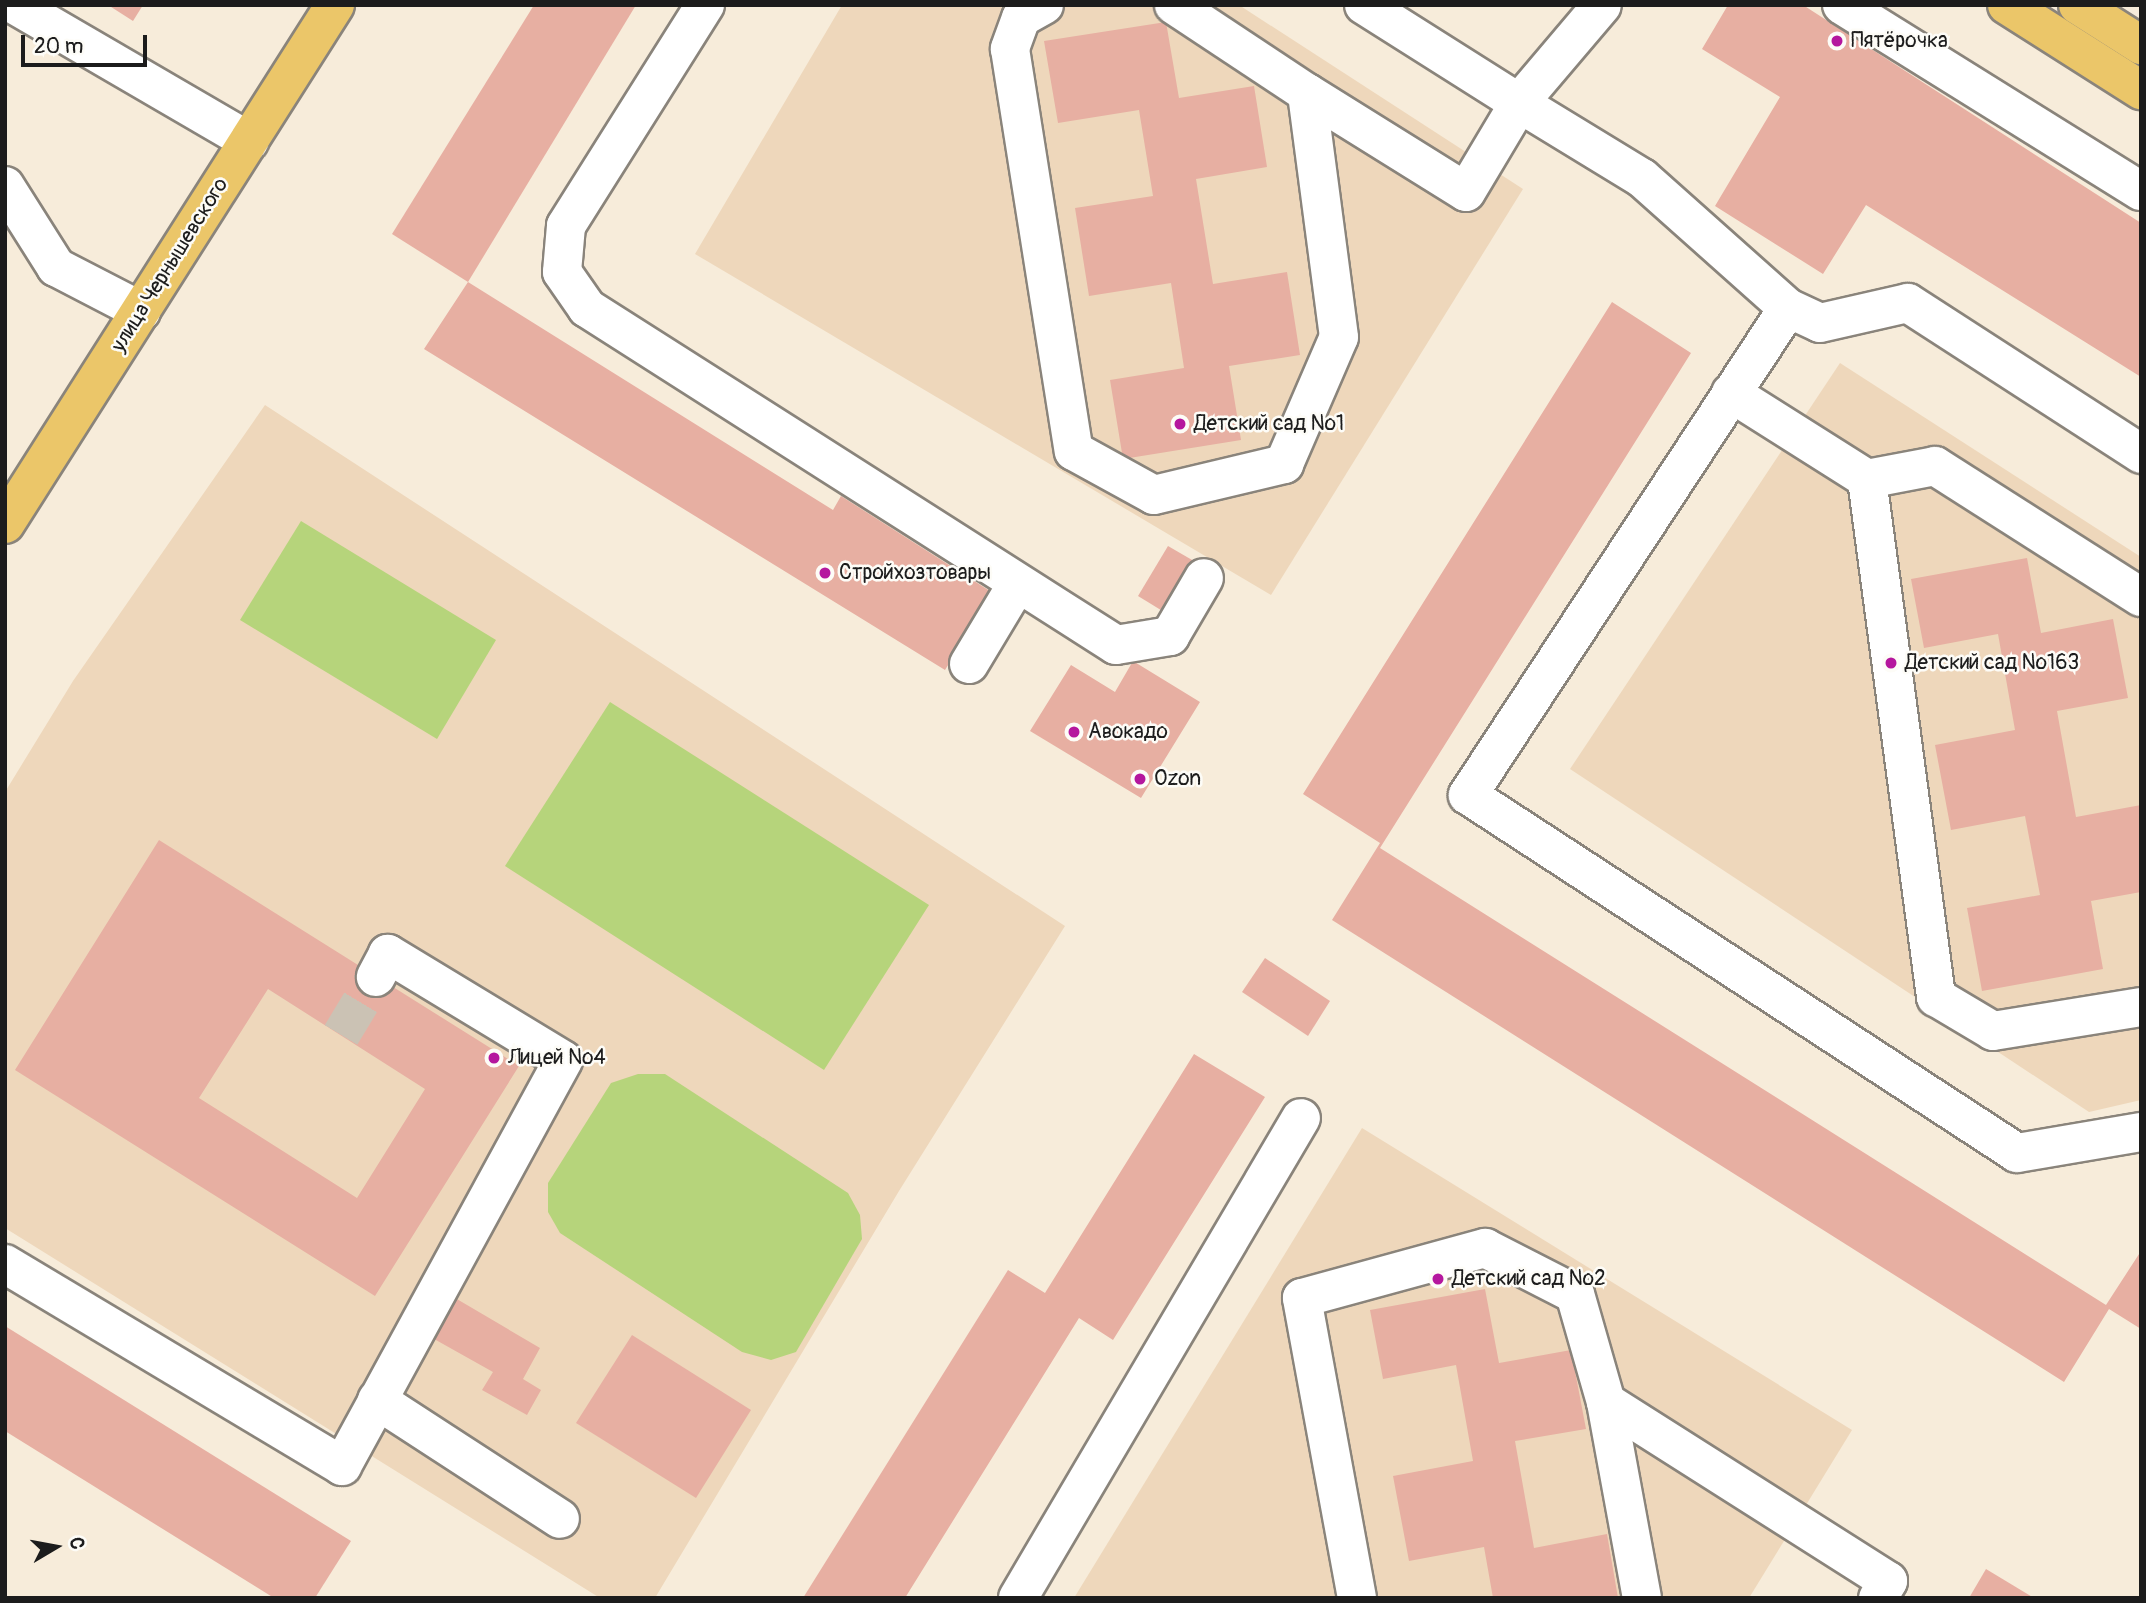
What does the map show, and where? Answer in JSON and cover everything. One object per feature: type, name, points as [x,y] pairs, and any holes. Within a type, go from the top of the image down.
[{"type":"main road","name":"улица Чернышевского","points":[[5,524],[18,486],[141,311],[335,5]]},
{"type":"main road","points":[[2007,5],[2130,84],[2141,45],[2078,5]]},
{"type":"lane","points":[[15,5],[249,141]]},
{"type":"lane","points":[[705,5],[566,226],[562,272],[587,308],[1116,646],[1170,636],[1204,578]]},
{"type":"lane","points":[[1044,5],[1021,18],[1010,49],[1074,452],[1154,495],[1284,464],[1339,337],[1307,93]]},
{"type":"lane","points":[[1174,5],[1307,93],[1466,192],[1519,103],[1602,5]]},
{"type":"lane","points":[[1364,5],[1642,178],[1788,308],[1820,323],[1908,303],[2141,454]]},
{"type":"lane","points":[[1842,5],[2141,191]]},
{"type":"lane","points":[[5,186],[56,267],[141,311]]},
{"type":"lane","points":[[1788,308],[1468,795],[2017,1153],[2141,1132]]},
{"type":"lane","points":[[1731,393],[1867,480],[1935,466],[2141,597]]},
{"type":"lane","points":[[1867,480],[1936,997],[1993,1031],[2141,1007]]},
{"type":"lane","points":[[969,664],[1017,584]]},
{"type":"lane","points":[[5,1264],[342,1466],[563,1060],[388,954],[376,976]]},
{"type":"lane","points":[[1018,1598],[1301,1118]]},
{"type":"lane","points":[[1357,1598],[1302,1298],[1485,1248],[1575,1293],[1606,1402],[1642,1598]]},
{"type":"lane","points":[[377,1400],[560,1519]]},
{"type":"lane","points":[[1606,1402],[1888,1581],[1878,1598]]},
{"type":"shaded area","name":"Детский сад №1","points":[[842,5],[1239,5],[1523,189],[1271,595],[695,254]]},
{"type":"shaded area","name":"Детский сад №163","points":[[1840,363],[2141,557],[2141,1100],[2089,1112],[1570,769]]},
{"type":"shaded area","name":"Лицей №4","points":[[265,405],[1065,926],[899,1191],[655,1598],[600,1598],[5,1228],[5,792],[73,681]]},
{"type":"shaded area","name":"Детский сад №2","points":[[1362,1128],[1852,1430],[1749,1598],[1074,1598]]},
{"type":"green space","points":[[301,521],[496,640],[437,739],[240,620]]},
{"type":"green space","points":[[610,702],[929,905],[824,1070],[505,866]]},
{"type":"green space","points":[[638,1074],[665,1074],[848,1193],[860,1215],[862,1239],[796,1352],[771,1360],[742,1352],[560,1233],[548,1212],[548,1183],[611,1083]]},
{"type":"building","points":[[108,5],[143,5],[133,21]]},
{"type":"building","points":[[534,5],[636,5],[468,282],[392,234]]},
{"type":"building","points":[[1728,5],[1803,5],[2141,223],[2141,377],[1866,205],[1823,274],[1715,206],[1780,97],[1702,49]]},
{"type":"building","points":[[1166,22],[1179,98],[1254,86],[1267,167],[1196,179],[1213,284],[1287,272],[1300,355],[1229,366],[1241,440],[1123,459],[1110,380],[1184,368],[1171,283],[1089,296],[1075,208],[1153,196],[1139,110],[1058,123],[1044,41]]},
{"type":"building","points":[[468,282],[833,510],[841,496],[993,593],[945,670],[424,349]]},
{"type":"building","points":[[1612,302],[1691,353],[1380,848],[2106,1305],[2141,1251],[2141,1329],[2109,1309],[2064,1382],[1332,920],[1380,843],[1303,794]]},
{"type":"building","points":[[1168,546],[1199,564],[1169,615],[1138,596]]},
{"type":"building","points":[[2027,558],[2041,633],[2113,619],[2128,698],[2057,711],[2076,817],[2141,805],[2141,892],[2091,901],[2103,969],[1982,991],[1967,908],[2040,895],[2025,816],[1951,830],[1935,745],[2015,730],[1998,634],[1924,648],[1911,579]]},
{"type":"building","points":[[1133,661],[1200,702],[1141,798],[1030,731],[1071,665],[1115,692]]},
{"type":"building","points":[[159,840],[519,1066],[375,1296],[15,1070]],"holes":[[[268,989],[425,1089],[357,1198],[199,1098]]]},
{"type":"building","points":[[1265,958],[1330,1001],[1308,1036],[1242,992]]},
{"type":"building","points":[[1194,1054],[1265,1097],[1113,1340],[1079,1318],[905,1598],[803,1598],[1008,1270],[1045,1293]]},
{"type":"building","points":[[1485,1289],[1499,1363],[1571,1350],[1586,1429],[1515,1441],[1534,1548],[1607,1534],[1618,1598],[1493,1598],[1484,1547],[1409,1561],[1393,1476],[1473,1461],[1456,1365],[1383,1379],[1370,1310]]},
{"type":"building","points":[[450,1295],[540,1348],[523,1379],[541,1390],[527,1415],[482,1390],[493,1372],[427,1335]]},
{"type":"building","points":[[5,1326],[351,1541],[315,1598],[274,1598],[5,1431]]},
{"type":"building","points":[[632,1335],[751,1410],[696,1498],[576,1423]]},
{"type":"building","points":[[1986,1569],[2034,1598],[1969,1598]]},
{"type":"tunnel","points":[[341,1035],[376,977]]},
{"type":"place","name":"Пятёрочка","points":[[1837,41]]},
{"type":"place","name":"Детский сад №1","points":[[1180,424]]},
{"type":"place","name":"Стройхозтовары","points":[[825,573]]},
{"type":"place","name":"Детский сад №163","points":[[1891,663]]},
{"type":"place","name":"Авокадо","points":[[1074,732]]},
{"type":"place","name":"Ozon","points":[[1140,779]]},
{"type":"place","name":"Лицей №4","points":[[494,1058]]},
{"type":"place","name":"Детский сад №2","points":[[1438,1279]]}]
